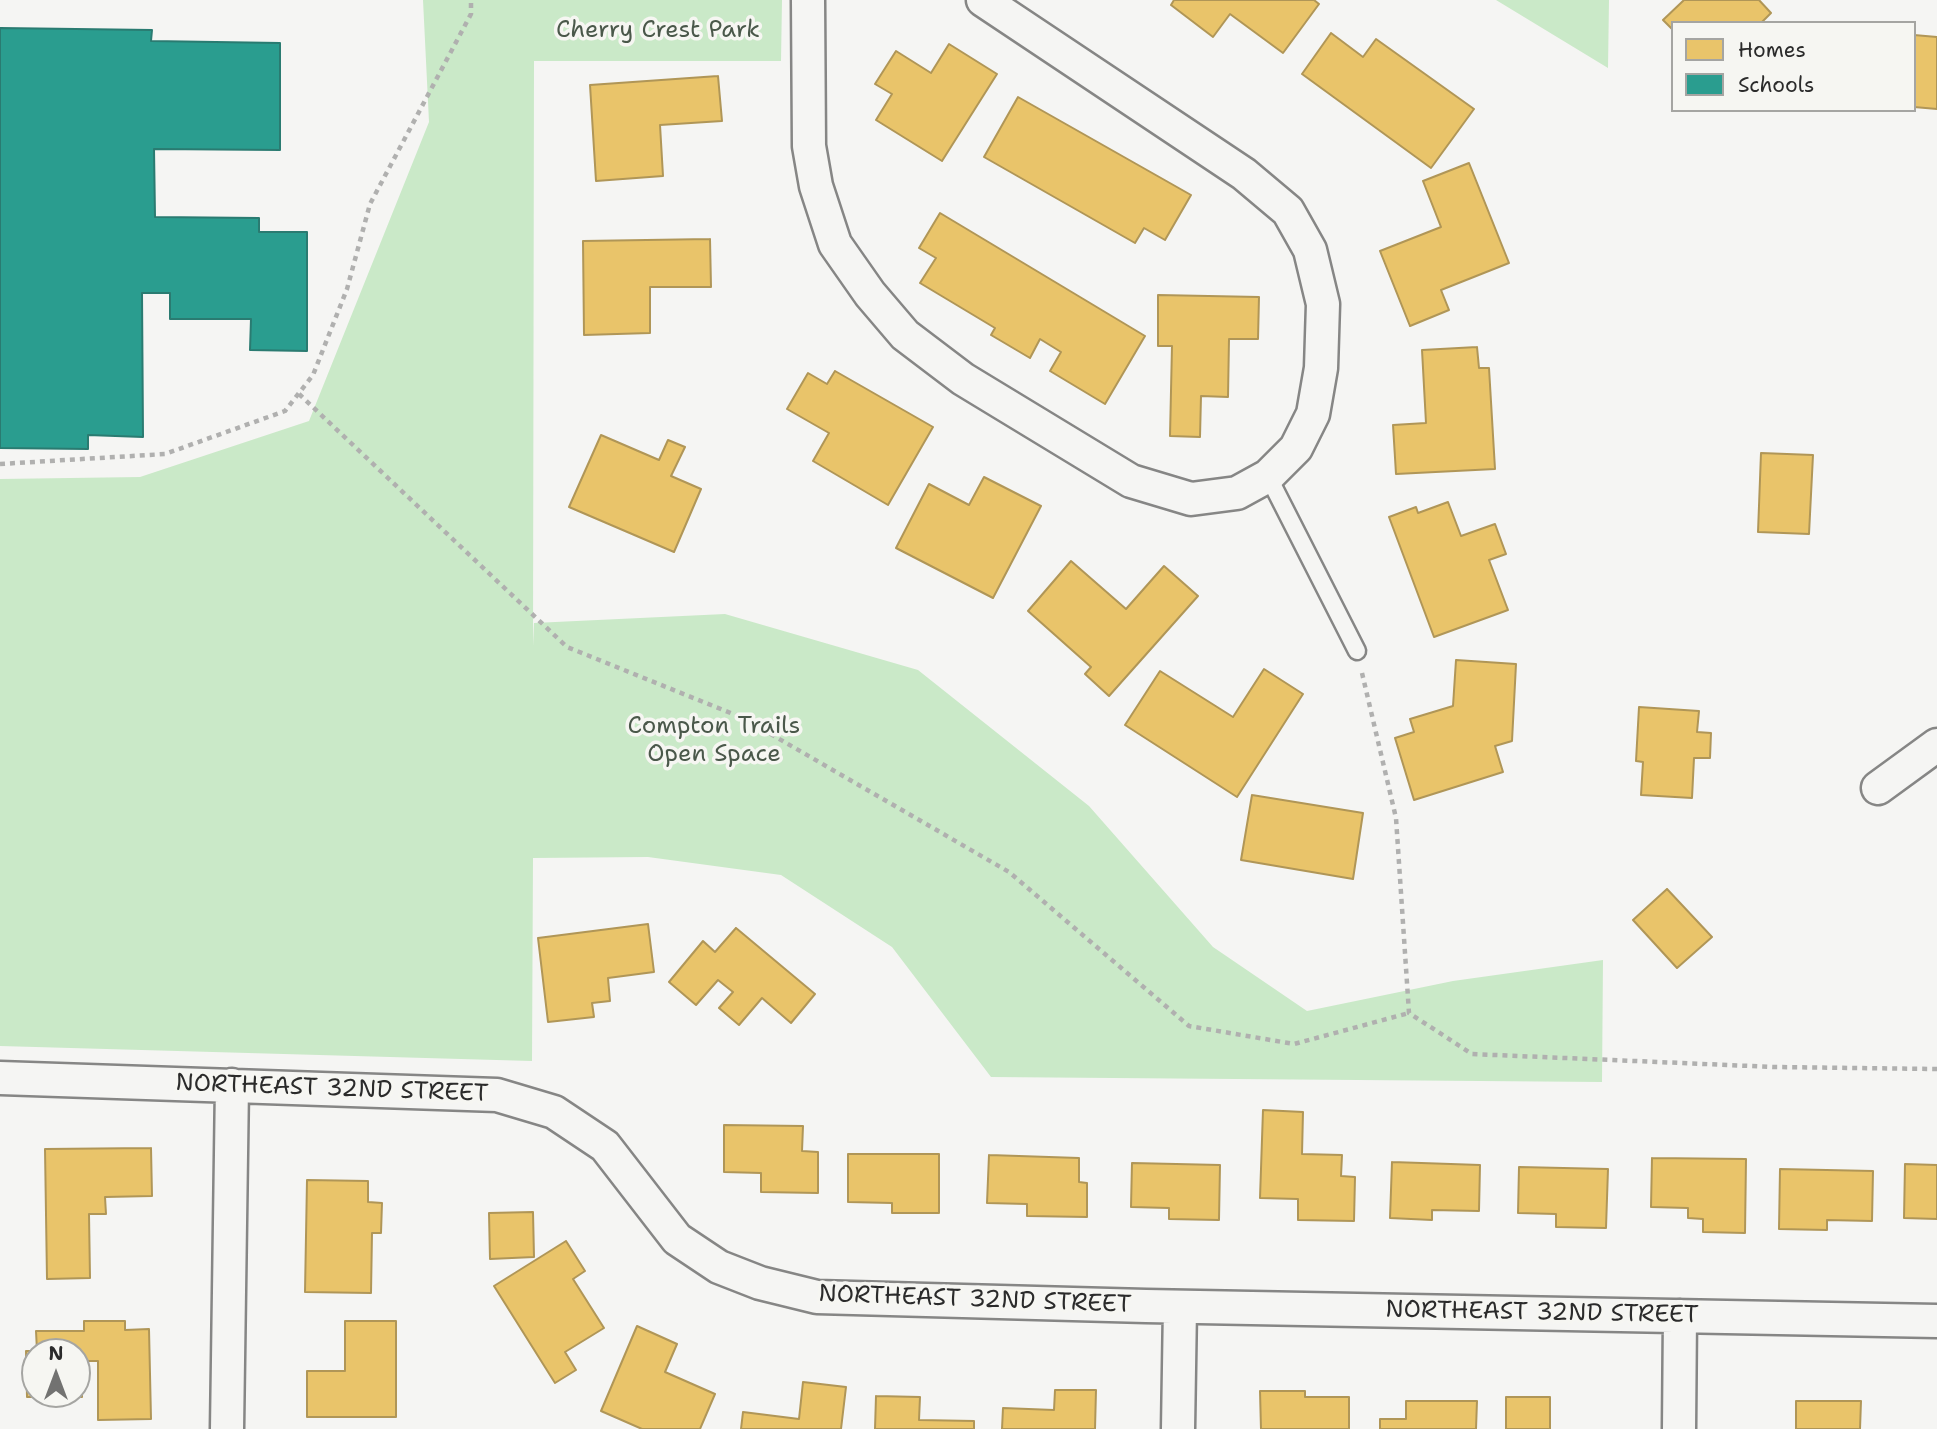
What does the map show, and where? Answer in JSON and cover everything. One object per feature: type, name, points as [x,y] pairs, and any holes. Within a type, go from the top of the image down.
[{"type":"street","points":[[809,2],[809,146],[816,187],[835,244],[870,295],[905,335],[963,379],[1131,481],[1191,499],[1237,493],[1268,476],[1296,448],[1313,414],[1321,368],[1323,304],[1310,250],[1287,211],[1244,173],[983,0]]},
{"type":"street","points":[[1878,788],[1937,745]]},
{"type":"street","name":"NORTHEAST 32ND STREET","points":[[0,1078],[497,1095],[554,1112],[605,1146],[677,1239],[719,1267],[760,1283],[817,1297],[1180,1307],[1937,1321]]},
{"type":"street","points":[[227,1429],[232,1085]]},
{"type":"street","points":[[1178,1429],[1180,1307]]},
{"type":"street","points":[[1679,1316],[1679,1429]]},
{"type":"lane","points":[[1268,476],[1357,651]]},
{"type":"path","points":[[0,464],[165,454],[285,411],[313,375],[347,289],[370,204],[471,14],[471,0]]},
{"type":"path","points":[[299,394],[566,647],[743,718],[1009,872],[1189,1026],[1294,1044],[1409,1013],[1472,1054],[1774,1068],[1937,1069]]},
{"type":"path","points":[[1357,651],[1396,818],[1409,1013]]},
{"type":"green space","points":[[423,0],[782,0],[781,61],[534,61],[533,646],[534,623],[725,614],[918,670],[1089,806],[1213,947],[1307,1011],[1453,981],[1603,960],[1602,1082],[991,1077],[892,947],[781,875],[648,857],[533,858],[532,1061],[0,1046],[0,479],[140,477],[309,421],[429,122]]},
{"type":"green space","points":[[1496,0],[1609,0],[1608,68]]},
{"type":"building: Homes","points":[[1174,0],[1314,0],[1319,4],[1283,53],[1230,14],[1213,37],[1171,5]]},
{"type":"building: Homes","points":[[1684,0],[1759,0],[1771,13],[1763,21],[1671,21],[1671,28],[1663,20]]},
{"type":"building: Homes","points":[[1331,33],[1363,57],[1376,39],[1474,109],[1431,168],[1302,74]]},
{"type":"building: Homes","points":[[1916,35],[1937,37],[1937,109],[1916,107]]},
{"type":"building: Homes","points":[[949,44],[997,74],[942,161],[876,120],[892,94],[875,84],[896,51],[931,73]]},
{"type":"building: Homes","points":[[718,76],[722,121],[660,125],[663,176],[596,181],[590,85]]},
{"type":"building: Homes","points":[[1018,97],[1191,195],[1165,240],[1144,228],[1135,243],[984,157]]},
{"type":"building: Homes","points":[[1469,163],[1509,263],[1441,290],[1449,310],[1410,326],[1380,251],[1441,227],[1423,181]]},
{"type":"building: Homes","points":[[940,213],[1145,336],[1105,404],[1050,371],[1061,352],[1040,339],[1030,358],[991,335],[995,328],[920,283],[936,258],[919,248]]},
{"type":"building: Homes","points":[[710,239],[711,287],[650,287],[650,333],[584,335],[583,241]]},
{"type":"building: Homes","points":[[1158,295],[1259,297],[1258,339],[1229,339],[1228,397],[1201,396],[1200,437],[1170,436],[1172,346],[1158,346]]},
{"type":"building: Homes","points":[[1477,347],[1479,368],[1489,368],[1495,469],[1396,474],[1393,425],[1426,423],[1422,350]]},
{"type":"building: Homes","points":[[835,371],[933,427],[888,505],[813,461],[829,433],[787,409],[808,373],[827,384]]},
{"type":"building: Homes","points":[[601,435],[659,460],[668,440],[685,447],[671,476],[701,489],[674,552],[569,507]]},
{"type":"building: Homes","points":[[1761,453],[1813,455],[1809,534],[1758,532]]},
{"type":"building: Homes","points":[[984,477],[1041,506],[993,598],[896,548],[929,484],[969,505]]},
{"type":"building: Homes","points":[[1448,502],[1461,536],[1495,524],[1506,554],[1489,560],[1508,610],[1434,637],[1389,517],[1416,507],[1418,513]]},
{"type":"building: Homes","points":[[1071,561],[1126,609],[1164,566],[1198,596],[1109,696],[1085,674],[1091,667],[1028,611]]},
{"type":"building: Homes","points":[[1456,660],[1516,664],[1512,741],[1495,746],[1503,772],[1414,800],[1395,738],[1414,732],[1410,719],[1453,706]]},
{"type":"building: Homes","points":[[1264,669],[1303,694],[1237,797],[1125,725],[1160,671],[1233,717]]},
{"type":"building: Homes","points":[[1639,707],[1699,711],[1697,732],[1711,733],[1710,758],[1694,758],[1692,798],[1641,795],[1643,762],[1636,761]]},
{"type":"building: Homes","points":[[1252,795],[1363,813],[1353,879],[1241,860]]},
{"type":"building: Homes","points":[[1667,889],[1712,937],[1677,968],[1633,920]]},
{"type":"building: Homes","points":[[648,924],[654,972],[608,978],[610,1001],[592,1003],[594,1017],[548,1022],[538,938]]},
{"type":"building: Homes","points":[[736,928],[815,994],[791,1023],[762,998],[739,1025],[719,1008],[733,992],[718,980],[696,1005],[669,982],[703,941],[715,952]]},
{"type":"building: Homes","points":[[1263,1110],[1303,1112],[1302,1154],[1342,1155],[1341,1176],[1355,1177],[1354,1221],[1298,1220],[1298,1199],[1260,1198]]},
{"type":"building: Homes","points":[[724,1125],[803,1126],[802,1151],[818,1152],[818,1193],[761,1192],[761,1173],[724,1172]]},
{"type":"building: Homes","points":[[151,1148],[152,1196],[105,1197],[106,1214],[89,1214],[90,1278],[47,1279],[45,1149]]},
{"type":"building: Homes","points":[[848,1154],[939,1154],[939,1213],[892,1213],[892,1203],[848,1202]]},
{"type":"building: Homes","points":[[989,1155],[1079,1158],[1079,1182],[1087,1183],[1087,1217],[1027,1216],[1027,1204],[987,1203]]},
{"type":"building: Homes","points":[[1652,1158],[1746,1159],[1745,1233],[1703,1232],[1703,1219],[1688,1218],[1688,1208],[1651,1207]]},
{"type":"building: Homes","points":[[1392,1162],[1480,1165],[1479,1211],[1432,1210],[1432,1220],[1390,1218]]},
{"type":"building: Homes","points":[[1132,1163],[1220,1165],[1219,1220],[1169,1219],[1169,1208],[1131,1207]]},
{"type":"building: Homes","points":[[1905,1164],[1937,1165],[1937,1219],[1904,1218]]},
{"type":"building: Homes","points":[[1519,1167],[1608,1169],[1606,1228],[1556,1227],[1556,1214],[1518,1213]]},
{"type":"building: Homes","points":[[1780,1169],[1873,1171],[1872,1221],[1827,1220],[1827,1230],[1779,1229]]},
{"type":"building: Homes","points":[[307,1180],[368,1181],[368,1202],[382,1203],[381,1233],[372,1233],[371,1293],[305,1292]]},
{"type":"building: Homes","points":[[533,1212],[534,1257],[490,1259],[489,1213]]},
{"type":"building: Homes","points":[[566,1241],[585,1271],[573,1279],[604,1328],[565,1352],[576,1370],[555,1383],[494,1286]]},
{"type":"building: Homes","points":[[84,1321],[125,1321],[125,1330],[149,1329],[151,1419],[98,1420],[98,1361],[91,1361],[91,1338],[36,1338],[36,1331],[84,1331]]},
{"type":"building: Homes","points":[[345,1321],[396,1321],[396,1417],[307,1417],[307,1371],[345,1371]]},
{"type":"building: Homes","points":[[637,1326],[677,1344],[665,1372],[715,1394],[700,1429],[642,1429],[601,1411]]},
{"type":"building: Homes","points":[[803,1382],[846,1387],[841,1429],[741,1429],[743,1412],[799,1419]]},
{"type":"building: Homes","points":[[1055,1390],[1096,1390],[1095,1429],[1002,1429],[1003,1408],[1054,1410]]},
{"type":"building: Homes","points":[[1260,1391],[1305,1391],[1305,1397],[1349,1397],[1349,1429],[1261,1429]]},
{"type":"building: Homes","points":[[876,1396],[920,1397],[919,1420],[974,1421],[974,1429],[875,1429]]},
{"type":"building: Homes","points":[[1506,1397],[1550,1397],[1550,1429],[1506,1429]]},
{"type":"building: Homes","points":[[1406,1401],[1477,1401],[1476,1429],[1380,1429],[1380,1419],[1406,1419]]},
{"type":"building: Homes","points":[[1796,1401],[1861,1401],[1860,1429],[1796,1429]]},
{"type":"building: Schools","points":[[0,28],[152,30],[151,41],[280,43],[280,150],[154,149],[155,217],[259,218],[259,232],[307,232],[307,351],[250,350],[251,319],[170,319],[170,293],[142,293],[143,437],[88,435],[88,449],[0,448]]},
{"type":"park label","name":"Cherry Crest Park","points":[[658,31]]},
{"type":"park label","name":"Compton Trails Open Space","points":[[714,741]]}]
